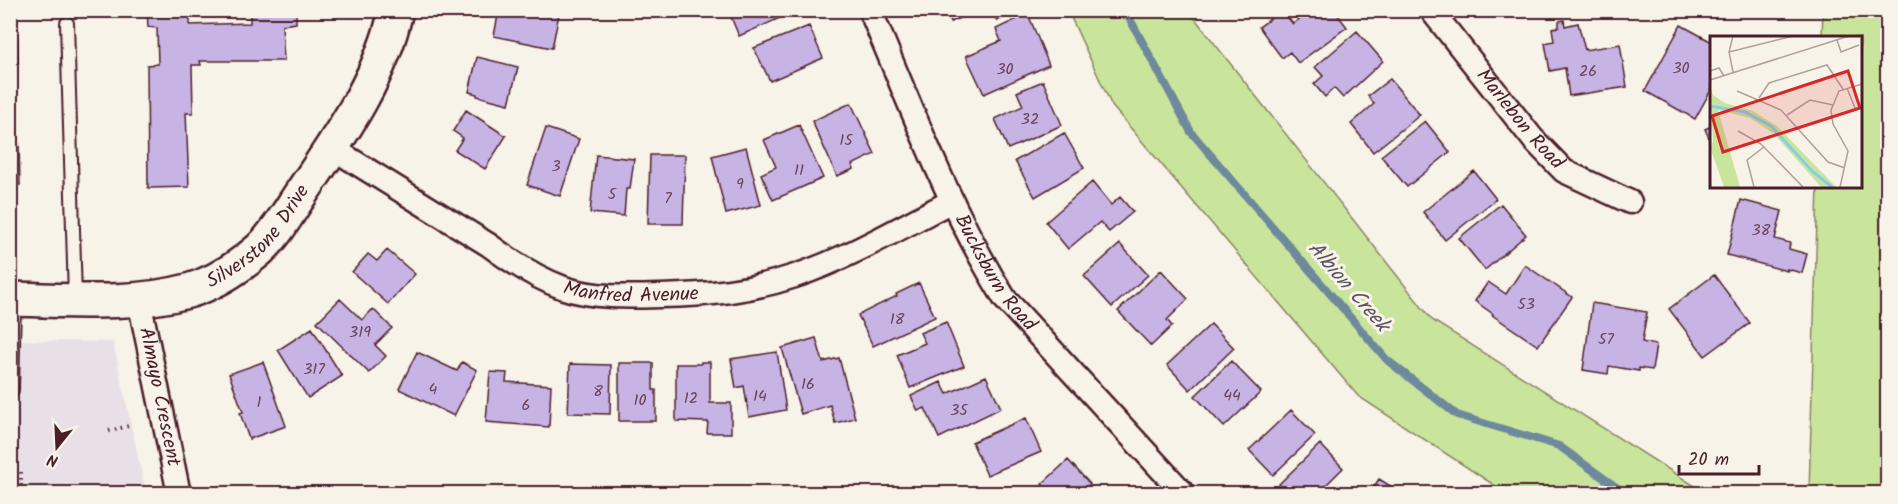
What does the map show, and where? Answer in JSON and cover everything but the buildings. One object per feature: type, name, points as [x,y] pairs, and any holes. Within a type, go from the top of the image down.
[{"type":"street","name":"Silverstone Drive","points":[[12,299],[139,300],[189,291],[229,272],[260,249],[281,223],[332,148],[375,71],[392,31],[396,10]]},
{"type":"street","name":"Bucksburn Road","points":[[870,10],[952,201],[1005,299],[1184,494]]},
{"type":"street","name":"Marlebon Road","points":[[1431,10],[1533,139],[1564,171],[1630,202]]},
{"type":"street","name":"Manfred Avenue","points":[[332,148],[489,244],[538,278],[566,289],[595,295],[633,297],[714,295],[764,286],[797,276],[840,257],[952,201]]},
{"type":"street","name":"Almayo Crescent","points":[[139,300],[179,494]]},
{"type":"lane","points":[[67,23],[75,299]]},
{"type":"lane","points":[[12,299],[12,390]]},
{"type":"path","points":[[109,431],[132,425]]},
{"type":"path","points":[[21,472],[21,494]]},
{"type":"shaded area","points":[[11,340],[113,342],[146,493],[11,494]]},
{"type":"green space","points":[[1068,11],[1189,11],[1432,320],[1706,493],[1506,493],[1358,396],[1112,106]]},
{"type":"green space","points":[[1823,11],[1887,11],[1887,493],[1809,493],[1818,188],[1862,188],[1862,36],[1822,36]]},
{"type":"waterway","name":"Albion Creek","points":[[1125,10],[1191,132],[1387,360],[1457,415],[1559,446],[1626,494]]}]
